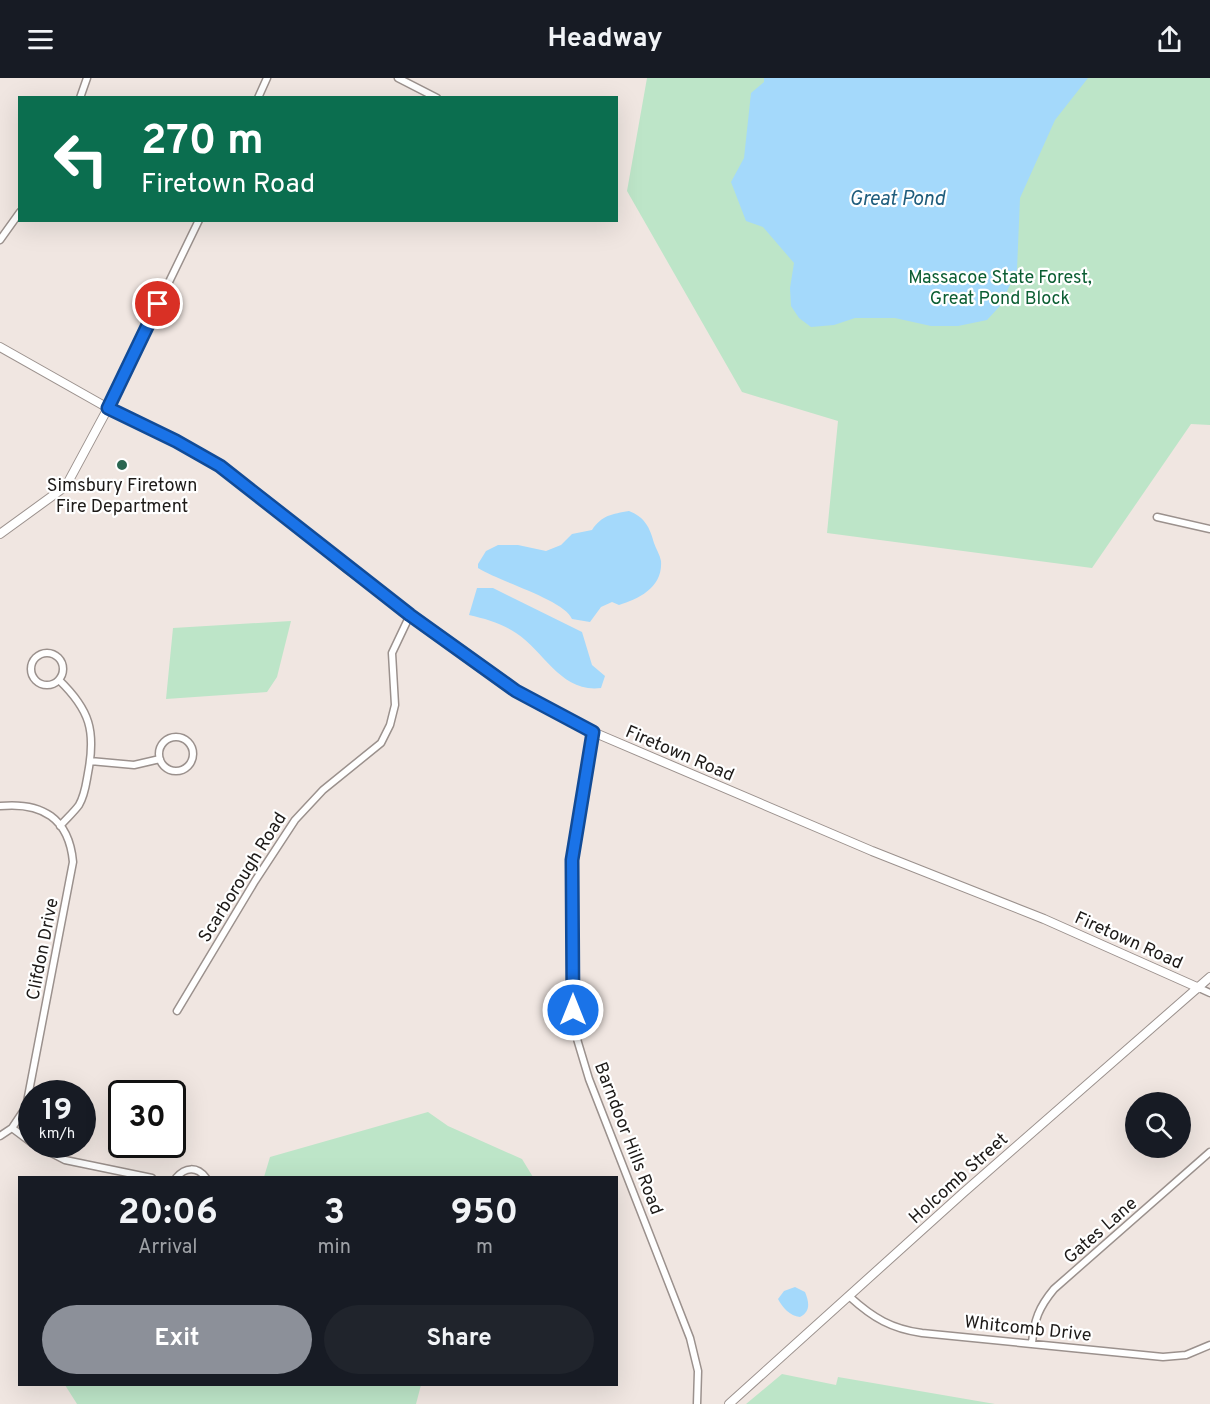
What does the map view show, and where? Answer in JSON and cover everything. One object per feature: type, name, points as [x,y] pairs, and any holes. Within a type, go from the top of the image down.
[{"type":"street","points":[[81,96],[87,78]]},
{"type":"street","points":[[259,96],[267,78]]},
{"type":"street","points":[[398,78],[433,96]]},
{"type":"street","points":[[0,240],[18,215]]},
{"type":"street","points":[[0,534],[66,486],[108,408],[198,222]]},
{"type":"street","name":"Firetown Road","points":[[0,347],[108,408],[176,441],[220,466],[410,615],[516,691],[593,732],[872,851],[1044,919],[1210,993]]},
{"type":"street","points":[[1157,517],[1210,529]]},
{"type":"street","name":"Scarborough Road","points":[[177,1011],[255,880],[294,820],[323,790],[381,743],[390,725],[395,705],[392,653],[410,615]]},
{"type":"street","points":[[43,653],[58,657],[63,666],[59,680],[49,685],[38,683],[32,674],[35,658],[43,653]]},
{"type":"street","points":[[59,680],[77,698],[87,715],[92,737],[84,796],[78,807],[60,826]]},
{"type":"street","name":"Barndoor Hills Road","points":[[593,732],[572,860],[574,1029],[589,1079],[690,1338],[698,1371],[697,1404]]},
{"type":"street","points":[[173,737],[184,739],[192,748],[192,759],[181,770],[171,770],[160,759],[160,748],[173,737]]},
{"type":"street","points":[[90,761],[134,765],[160,759]]},
{"type":"street","name":"Clifdon Drive","points":[[0,806],[19,804],[42,809],[68,836],[73,862],[29,1092],[20,1120],[0,1136]]},
{"type":"street","name":"Holcomb Street","points":[[729,1404],[963,1193],[1210,977]]},
{"type":"street","points":[[12,1128],[18,1133]]},
{"type":"street","name":"Gates Lane","points":[[1032,1343],[1035,1318],[1040,1306],[1054,1289],[1210,1152]]},
{"type":"street","points":[[63,1158],[72,1162],[142,1176]]},
{"type":"street","points":[[178,1176],[181,1172],[191,1169],[201,1172],[204,1176]]},
{"type":"street","name":"Whitcomb Drive","points":[[850,1297],[873,1318],[887,1325],[909,1331],[1163,1357],[1186,1355],[1210,1345]]},
{"type":"green space","name":"Massacoe State Forest, Great Pond Block","points":[[647,78],[1210,78],[1210,425],[1191,424],[1092,568],[827,533],[838,421],[742,392],[627,191]]},
{"type":"green space","points":[[291,621],[277,677],[267,692],[166,699],[173,628]]},
{"type":"green space","points":[[428,1112],[448,1126],[522,1159],[532,1176],[264,1176],[270,1157]]},
{"type":"green space","points":[[782,1374],[836,1385],[838,1377],[995,1404],[746,1404]]},
{"type":"green space","points":[[66,1386],[421,1386],[416,1404],[77,1404]]},
{"type":"water","name":"Great Pond","points":[[764,78],[1088,78],[1055,120],[1020,198],[1017,270],[1000,306],[987,320],[958,326],[931,326],[895,318],[855,318],[834,325],[811,327],[799,318],[791,306],[790,288],[794,263],[763,227],[746,221],[731,182],[744,158],[751,93],[764,82]]},
{"type":"water","points":[[629,511],[643,520],[651,533],[661,561],[661,570],[654,585],[642,595],[619,605],[612,602],[601,607],[590,622],[572,619],[567,612],[545,598],[478,568],[486,551],[498,545],[518,545],[546,551],[561,545],[572,534],[592,530],[608,516]]},
{"type":"water","points":[[477,588],[493,588],[582,632],[592,665],[605,676],[601,688],[587,688],[564,678],[516,633],[493,622],[469,615]]},
{"type":"water","points":[[795,1287],[805,1292],[808,1303],[806,1312],[800,1317],[787,1311],[778,1299],[784,1291]]},
{"type":"place","name":"Simsbury Firetown Fire Department","points":[[122,465]]},
{"type":"route","points":[[158,304],[108,408],[176,441],[220,466],[347,569],[516,691],[540,706],[593,732],[572,860],[573,1010]]}]
